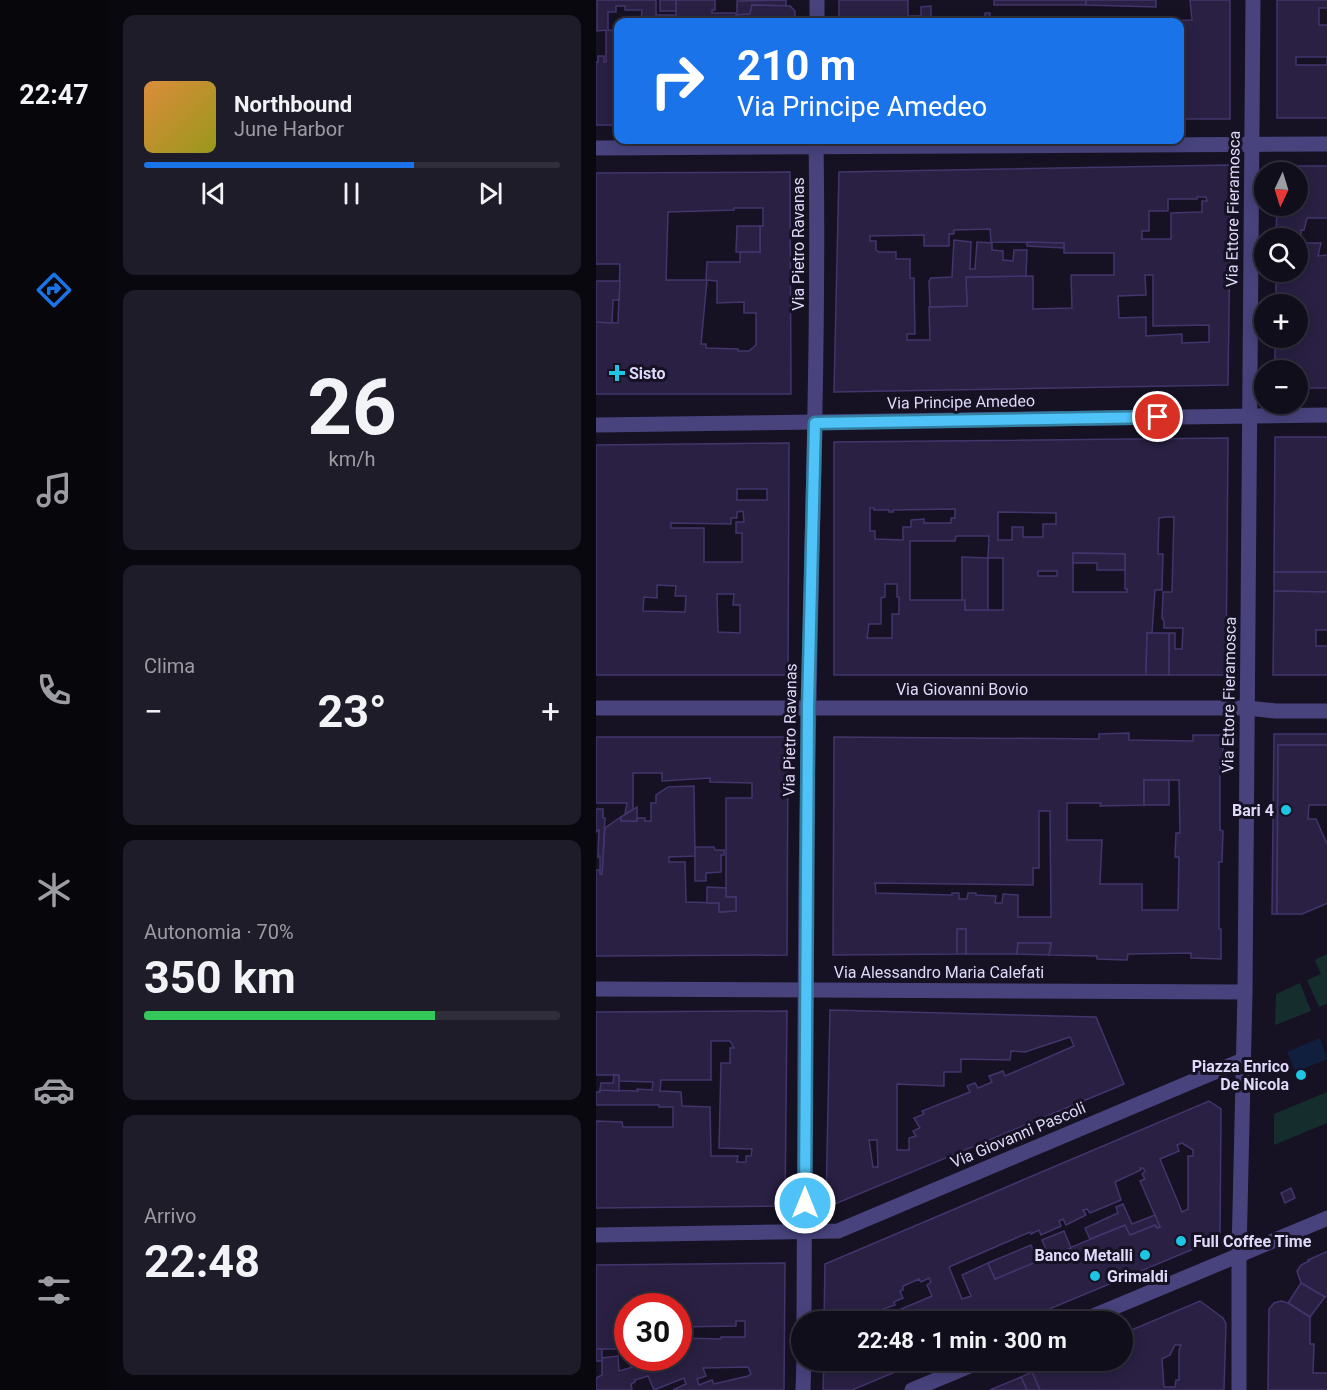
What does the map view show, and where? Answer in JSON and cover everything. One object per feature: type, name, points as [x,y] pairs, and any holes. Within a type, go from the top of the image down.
[{"type":"street","points":[[817,0],[817,18]]},
{"type":"street","name":"Via Ettore Fieramosca","points":[[1239,1390],[1239,1254],[1245,992],[1253,0]]},
{"type":"street","points":[[596,148],[772,144]]},
{"type":"street","name":"Via Pietro Ravanas","points":[[804,1311],[808,707],[815,423],[816,144]]},
{"type":"street","points":[[1184,144],[1328,144]]},
{"type":"street","name":"Via Principe Amedeo","points":[[596,425],[1328,416]]},
{"type":"street","name":"Via Giovanni Bovio","points":[[596,708],[1247,708],[1276,711],[1328,711]]},
{"type":"street","name":"Via Alessandro Maria Calefati","points":[[596,989],[1245,992]]},
{"type":"street","name":"Via Giovanni Pascoli","points":[[596,1235],[838,1231],[1243,1060]]},
{"type":"street","points":[[1105,1311],[1328,1218]]},
{"type":"street","points":[[803,1390],[804,1371]]},
{"type":"street","points":[[912,1390],[958,1371]]},
{"type":"green space","points":[[1327,954],[1327,1004],[1319,1007],[1307,980],[1321,974],[1315,960]]},
{"type":"green space","points":[[1300,983],[1311,1011],[1275,1025],[1276,994]]},
{"type":"green space","points":[[1327,1092],[1327,1123],[1274,1145],[1274,1114]]},
{"type":"water","points":[[1320,1038],[1327,1059],[1296,1072],[1287,1052]]},
{"type":"building","points":[[597,0],[656,0],[656,15],[676,15],[676,0],[715,0],[715,10],[712,10],[712,13],[737,13],[737,1],[786,0],[786,6],[752,5],[750,14],[736,15],[736,18],[641,18],[642,10],[625,10],[625,6],[616,6],[616,12],[608,12],[608,30],[614,31],[614,125],[596,125],[596,62],[598,62],[598,56],[604,56],[604,62],[606,62],[606,30],[597,31]]},
{"type":"building","points":[[660,0],[676,0],[676,11],[660,11]]},
{"type":"building","points":[[839,0],[908,0],[908,16],[921,16],[921,7],[931,6],[931,18],[839,18]]},
{"type":"building","points":[[994,0],[1086,0],[1086,5],[994,5]]},
{"type":"building","points":[[1086,0],[1156,0],[1156,7],[1086,5]]},
{"type":"building","points":[[1190,0],[1230,0],[1230,119],[1184,119],[1184,20],[1192,20]]},
{"type":"building","points":[[1277,0],[1328,0],[1328,8],[1319,8],[1319,25],[1328,25],[1328,118],[1277,118]],"holes":[[[1296,57],[1327,57],[1327,65],[1296,65]]]},
{"type":"building","points":[[752,5],[790,6],[795,11],[795,18],[736,18],[736,15],[750,14]]},
{"type":"building","points":[[985,13],[990,13],[990,18],[985,18]]},
{"type":"building","points":[[1231,165],[1228,385],[834,392],[839,172]],"holes":[[[1197,197],[1206,197],[1207,201],[1202,201],[1202,212],[1171,213],[1171,239],[1142,239],[1142,231],[1149,231],[1149,211],[1168,211],[1168,199],[1197,199]],[[990,229],[991,242],[1064,243],[1064,253],[1114,253],[1114,275],[1071,275],[1072,308],[1033,309],[1033,276],[966,277],[967,306],[929,307],[930,340],[907,340],[907,334],[915,334],[914,278],[910,278],[910,259],[896,259],[896,252],[879,252],[876,250],[876,241],[870,241],[870,236],[924,235],[924,246],[949,246],[949,234],[954,234],[954,230]],[[1145,275],[1153,275],[1153,326],[1209,325],[1209,342],[1182,343],[1182,334],[1146,336],[1146,317],[1119,318],[1118,296],[1146,295]]]},
{"type":"building","points":[[1308,166],[1328,166],[1328,218],[1307,218],[1304,228],[1276,228],[1277,216],[1308,216]]},
{"type":"building","points":[[790,172],[791,394],[596,394],[596,322],[618,323],[620,264],[596,264],[596,173]],"holes":[[[734,208],[763,208],[760,252],[740,252],[740,262],[707,262],[706,280],[666,280],[668,212],[734,210]],[[707,280],[717,281],[717,303],[744,302],[744,313],[756,313],[756,345],[749,351],[706,348],[706,344],[701,344]]]},
{"type":"building","points":[[737,226],[760,226],[760,252],[736,252]]},
{"type":"building","points":[[954,240],[971,242],[970,269],[975,269],[977,242],[992,243],[992,250],[1003,251],[1003,260],[1013,261],[1014,250],[1027,250],[1026,276],[966,277],[967,306],[930,307],[929,281],[931,278],[952,277]]},
{"type":"building","points":[[1027,242],[1064,243],[1064,248],[1027,246]]},
{"type":"building","points":[[1308,243],[1321,243],[1318,256],[1328,255],[1328,388],[1308,388],[1308,360],[1275,360],[1275,348],[1308,348],[1308,294],[1276,294],[1276,282],[1308,282]]},
{"type":"building","points":[[596,281],[620,281],[619,300],[613,300],[612,323],[596,322]]},
{"type":"building","points":[[1275,437],[1328,437],[1328,572],[1274,572]]},
{"type":"building","points":[[1228,438],[1226,675],[1169,675],[1169,633],[1175,633],[1175,649],[1182,649],[1183,628],[1164,628],[1162,618],[1163,592],[1172,592],[1174,517],[1166,517],[1159,518],[1158,554],[1163,554],[1162,590],[1155,590],[1152,633],[1147,633],[1146,675],[834,675],[834,442]],"holes":[[[870,508],[889,510],[889,512],[893,510],[955,509],[955,518],[951,518],[951,523],[924,523],[924,519],[911,520],[911,527],[903,527],[903,540],[875,539],[875,531],[870,531]],[[998,512],[1056,513],[1056,524],[1043,524],[1043,537],[1023,537],[1023,527],[1012,527],[1012,540],[998,540]],[[956,536],[989,536],[988,558],[1003,558],[1003,610],[965,610],[965,600],[910,600],[910,541],[955,541]],[[1073,553],[1125,554],[1125,589],[1127,592],[1073,592]],[[1038,571],[1057,571],[1057,576],[1038,576]],[[885,584],[897,584],[899,614],[892,614],[892,638],[867,638],[869,624],[881,624],[881,598],[885,597]]]},
{"type":"building","points":[[789,443],[788,675],[596,675],[596,445]],"holes":[[[737,489],[767,489],[767,500],[737,500]],[[743,511],[744,522],[736,522],[736,533],[742,533],[742,562],[704,562],[704,528],[671,528],[671,523],[731,524],[731,518],[737,518],[737,512]],[[657,585],[676,586],[675,596],[686,596],[685,612],[643,611],[644,597],[657,598]],[[717,594],[734,594],[733,605],[740,605],[740,633],[718,632]]]},
{"type":"building","points":[[1073,553],[1125,554],[1125,570],[1097,570],[1097,563],[1073,563]]},
{"type":"building","points":[[962,557],[988,558],[988,610],[965,610],[965,600],[962,600]]},
{"type":"building","points":[[1274,572],[1328,572],[1328,592],[1274,591]]},
{"type":"building","points":[[1274,591],[1328,592],[1328,630],[1316,630],[1316,646],[1328,646],[1328,675],[1273,675]]},
{"type":"building","points":[[1147,633],[1169,633],[1169,675],[1146,675]]},
{"type":"building","points":[[1129,733],[1129,740],[1193,741],[1193,735],[1223,735],[1223,764],[1220,764],[1220,830],[1223,831],[1222,862],[1219,862],[1221,959],[1191,958],[1191,953],[1128,954],[1127,960],[1097,959],[1097,956],[1049,955],[1051,943],[1018,943],[1017,954],[966,954],[966,929],[957,929],[957,954],[833,955],[834,737],[1099,739],[1099,734]],"holes":[[[1144,780],[1179,780],[1180,833],[1176,833],[1175,857],[1179,857],[1178,910],[1142,910],[1142,884],[1100,884],[1102,840],[1067,840],[1067,803],[1101,803],[1100,806],[1144,805]],[[1039,811],[1050,811],[1051,917],[1018,917],[1018,895],[1003,894],[1002,903],[995,903],[996,896],[976,895],[976,893],[968,893],[967,899],[959,899],[959,893],[952,893],[952,895],[876,893],[875,883],[1033,885],[1033,868],[1039,868]]]},
{"type":"building","points":[[1274,734],[1328,734],[1328,745],[1278,745],[1277,914],[1272,914]]},
{"type":"building","points":[[596,737],[788,737],[787,955],[596,956],[596,870],[600,870],[602,874],[605,828],[621,817],[621,821],[637,821],[637,818],[645,818],[645,821],[651,821],[651,803],[656,803],[656,795],[668,787],[694,786],[695,856],[669,857],[669,862],[685,862],[686,902],[719,903],[719,912],[736,911],[736,897],[726,897],[726,798],[752,798],[752,783],[710,782],[710,778],[662,781],[662,773],[633,773],[633,810],[625,814],[627,803],[596,803]]},
{"type":"building","points":[[1278,745],[1328,745],[1328,805],[1309,805],[1308,819],[1316,819],[1328,846],[1328,903],[1302,914],[1277,914]]},
{"type":"building","points":[[1144,780],[1169,780],[1169,805],[1144,805]]},
{"type":"building","points":[[637,807],[637,821],[621,821],[621,817]]},
{"type":"building","points":[[596,809],[603,809],[603,818],[605,818],[602,874],[600,874],[600,856],[598,857],[599,830],[596,832]]},
{"type":"building","points":[[695,847],[714,847],[715,850],[724,850],[724,855],[721,855],[721,872],[706,873],[706,881],[695,881]]},
{"type":"building","points":[[707,887],[726,888],[726,897],[736,897],[736,911],[719,912],[719,903],[707,903]]},
{"type":"building","points":[[957,929],[966,929],[966,954],[957,954]]},
{"type":"building","points":[[1018,943],[1051,943],[1049,955],[1017,954]]},
{"type":"building","points":[[830,1010],[1096,1017],[1124,1084],[830,1206],[826,1205]],"holes":[[[1070,1037],[1074,1046],[1005,1076],[1003,1071],[989,1076],[992,1082],[978,1088],[975,1083],[967,1086],[970,1092],[922,1111],[924,1114],[914,1118],[920,1128],[913,1131],[916,1136],[909,1138],[909,1150],[897,1150],[897,1084],[944,1086],[944,1072],[961,1072],[961,1059],[1010,1060],[1011,1051],[1025,1052]],[[869,1140],[877,1140],[878,1167],[873,1167]]]},
{"type":"building","points":[[787,1011],[785,1206],[596,1208],[596,1121],[622,1122],[623,1127],[673,1127],[673,1107],[596,1105],[596,1092],[600,1090],[652,1090],[653,1082],[619,1081],[619,1075],[596,1075],[596,1012]],"holes":[[[711,1041],[730,1041],[734,1048],[730,1048],[730,1063],[721,1063],[719,1148],[752,1149],[751,1156],[746,1156],[746,1162],[737,1162],[738,1156],[711,1156],[710,1107],[682,1106],[681,1092],[660,1091],[661,1080],[711,1080]]]},
{"type":"building","points":[[614,1075],[619,1075],[619,1091],[600,1090],[601,1083],[613,1083]]},
{"type":"building","points":[[1209,1101],[1221,1109],[1220,1238],[1044,1311],[896,1311],[932,1296],[927,1285],[931,1282],[929,1278],[921,1282],[919,1279],[903,1286],[903,1290],[900,1291],[903,1298],[894,1302],[895,1305],[878,1311],[824,1311],[825,1264]],"holes":[[[1182,1143],[1193,1150],[1193,1156],[1188,1156],[1188,1209],[1182,1212],[1160,1159],[1179,1151],[1177,1145]],[[1143,1168],[1145,1171],[1142,1174],[1145,1179],[1140,1181],[1160,1227],[1157,1228],[1155,1225],[1130,1235],[1125,1225],[995,1279],[988,1263],[962,1275],[971,1296],[962,1299],[949,1267],[1030,1232],[1031,1234],[1039,1230],[1041,1235],[1061,1226],[1059,1221],[1063,1219],[1066,1225],[1086,1215],[1083,1210],[1087,1209],[1090,1213],[1121,1200],[1115,1182]]]},
{"type":"building","points":[[1291,1188],[1295,1198],[1285,1203],[1281,1193]]},
{"type":"building","points":[[1123,1204],[1132,1224],[1155,1215],[1160,1227],[1157,1228],[1155,1225],[1130,1235],[1125,1225],[1090,1239],[1085,1228],[1118,1213],[1116,1207]]},
{"type":"building","points":[[1064,1231],[1071,1248],[1049,1257],[1042,1240]]},
{"type":"building","points":[[1031,1245],[1038,1261],[995,1279],[988,1263]]},
{"type":"building","points":[[1328,1251],[1328,1295],[1325,1297],[1301,1283],[1297,1271],[1308,1260]]},
{"type":"building","points":[[785,1263],[784,1390],[673,1390],[686,1384],[684,1378],[654,1390],[648,1376],[635,1380],[631,1384],[632,1390],[596,1390],[596,1378],[602,1375],[602,1358],[614,1356],[614,1371],[692,1371],[692,1338],[745,1337],[745,1321],[736,1321],[736,1326],[692,1327],[692,1293],[614,1293],[614,1349],[596,1349],[596,1265]],"holes":[[[748,1367],[751,1374],[714,1384],[712,1380],[699,1385],[697,1379],[706,1376],[703,1368]]]},
{"type":"building","points":[[1301,1283],[1325,1297],[1310,1317],[1288,1303]]},
{"type":"building","points":[[1200,1301],[1223,1318],[1226,1324],[1224,1390],[1040,1390],[1032,1372],[1133,1371],[1133,1329]],"holes":[[[1175,1345],[1181,1345],[1179,1380],[1176,1380],[1175,1387],[1164,1387],[1162,1359],[1170,1355]]]},
{"type":"building","points":[[1281,1301],[1310,1317],[1310,1344],[1314,1344],[1313,1373],[1328,1373],[1328,1390],[1268,1390],[1269,1309],[1274,1303]]},
{"type":"building","points":[[596,1349],[602,1349],[602,1361],[596,1361]]},
{"type":"building","points":[[824,1371],[898,1371],[852,1390],[823,1390]]},
{"type":"building","points":[[1032,1372],[1040,1390],[1027,1390],[1021,1377]]},
{"type":"building","points":[[1021,1377],[1027,1390],[990,1390]]},
{"type":"place","name":"Sisto","points":[[617,373]]},
{"type":"place","name":"Bari 4","points":[[1286,810]]},
{"type":"place","name":"Piazza Enrico De Nicola","points":[[1301,1075]]},
{"type":"place","name":"Full Coffee Time","points":[[1181,1241]]},
{"type":"place","name":"Banco Metalli","points":[[1145,1255]]},
{"type":"place","name":"Grimaldi","points":[[1095,1276]]},
{"type":"route","points":[[805,1203],[808,707],[815,423],[1158,417]]}]
